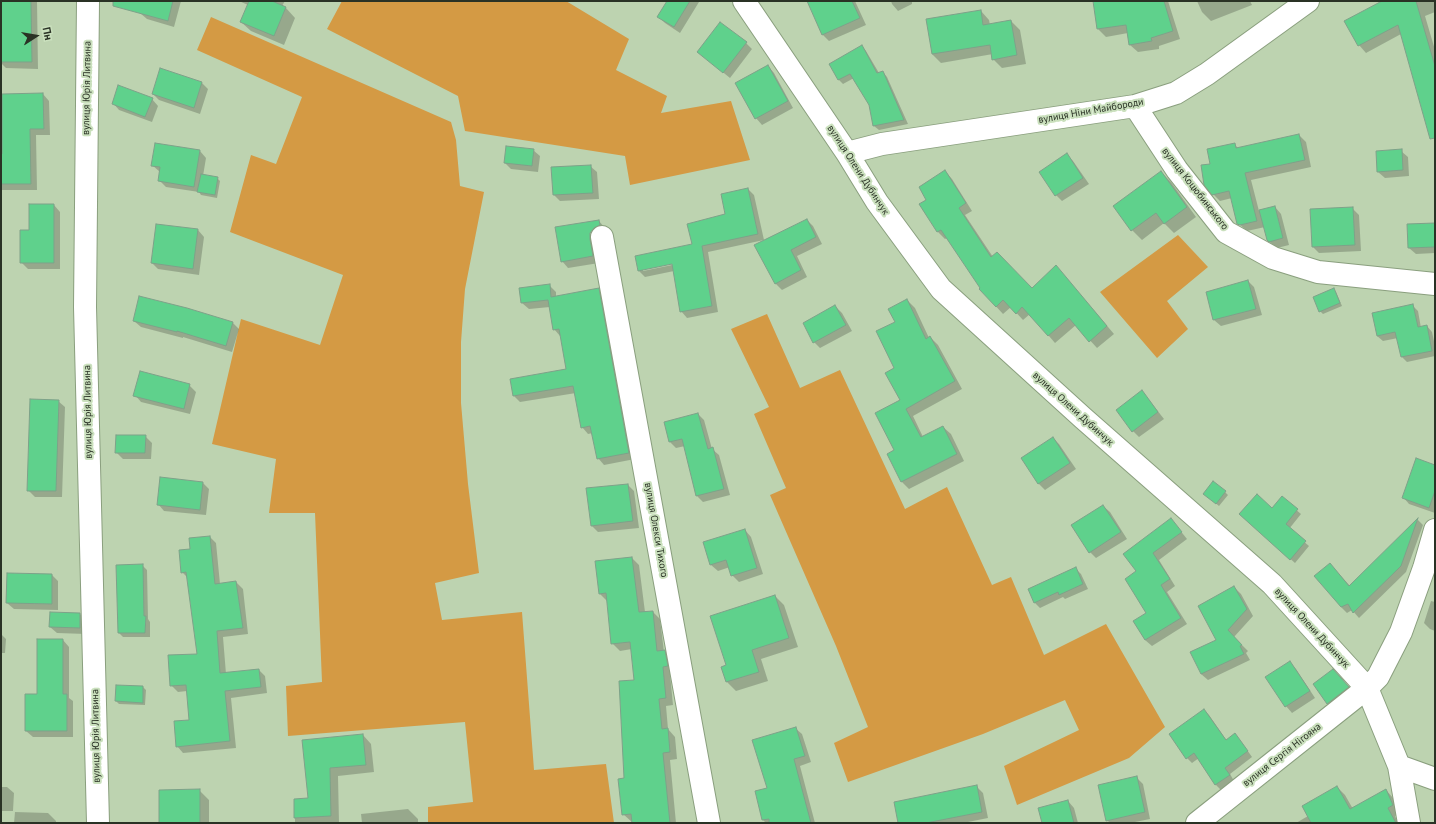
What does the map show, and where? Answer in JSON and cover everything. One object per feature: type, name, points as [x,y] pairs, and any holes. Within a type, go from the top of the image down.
[{"type":"street","name":"вулиця Юрія Литвина","points":[[88,1],[85,307],[98,823]]},
{"type":"street","name":"вулиця Олени Дубинчук","points":[[744,1],[847,152],[877,202],[941,289],[1082,418],[1272,584],[1367,688],[1400,766],[1409,823]]},
{"type":"street","name":"вулиця Ніни Майбороди","points":[[847,152],[882,144],[1135,106],[1176,93],[1207,74],[1308,1]]},
{"type":"street","name":"вулиця Коцюбинського","points":[[1135,106],[1177,170],[1226,232],[1273,258],[1318,272],[1435,284]]},
{"type":"street","name":"вулиця Олекси Тихого","points":[[602,237],[709,823]]},
{"type":"street","name":"вулиця Сергія Нігояна","points":[[1197,823],[1367,688],[1378,677],[1401,632],[1424,568],[1435,530]]},
{"type":"street","points":[[1400,766],[1435,779]]},
{"type":"shaded area","points":[[342,1],[566,1],[629,39],[616,70],[667,96],[661,113],[731,101],[750,160],[630,185],[625,156],[465,131],[458,96],[327,29]]},
{"type":"shaded area","points":[[211,17],[451,122],[456,140],[460,186],[484,192],[465,289],[461,342],[461,403],[468,484],[479,573],[435,583],[442,620],[522,612],[534,770],[606,764],[614,823],[428,823],[428,807],[473,802],[465,722],[288,736],[286,686],[322,682],[315,513],[269,513],[276,459],[212,444],[241,319],[320,345],[343,275],[230,232],[251,155],[276,164],[302,97],[197,50]]},
{"type":"shaded area","points":[[1178,235],[1208,267],[1167,301],[1188,329],[1157,358],[1100,292]]},
{"type":"shaded area","points":[[767,314],[800,388],[840,370],[905,509],[947,487],[992,585],[1011,577],[1044,655],[1106,624],[1165,727],[1129,758],[1017,805],[1004,766],[1079,730],[1065,700],[983,734],[848,782],[834,743],[868,727],[836,646],[770,495],[786,488],[754,414],[769,407],[731,329]]},
{"type":"building","points":[[1,1],[31,1],[32,62],[1,62]]},
{"type":"building","points":[[113,1],[173,1],[168,21],[113,6]]},
{"type":"building","points":[[249,1],[272,1],[286,7],[274,36],[240,22]]},
{"type":"building","points":[[667,1],[690,1],[674,27],[657,17]]},
{"type":"building","points":[[807,1],[852,1],[860,18],[822,35]]},
{"type":"building","points":[[1093,1],[1164,1],[1173,31],[1151,38],[1152,41],[1129,45],[1126,25],[1097,29]]},
{"type":"building","points":[[1382,1],[1416,1],[1435,66],[1435,138],[1430,139],[1398,25],[1358,46],[1344,21]]},
{"type":"building","points":[[981,10],[983,25],[1011,20],[1017,55],[992,60],[990,45],[932,54],[926,19]]},
{"type":"building","points":[[720,22],[747,42],[723,73],[697,52]]},
{"type":"building","points":[[862,45],[877,73],[883,71],[904,120],[873,126],[869,105],[850,74],[838,80],[829,64]]},
{"type":"building","points":[[768,65],[788,101],[755,119],[735,83]]},
{"type":"building","points":[[160,68],[202,82],[194,108],[152,94]]},
{"type":"building","points":[[118,85],[153,98],[145,117],[112,104]]},
{"type":"building","points":[[43,93],[44,129],[30,129],[31,184],[1,184],[2,94]]},
{"type":"building","points":[[1299,134],[1305,160],[1245,173],[1257,221],[1240,225],[1237,224],[1229,191],[1212,195],[1204,185],[1201,165],[1210,164],[1207,149],[1235,143],[1236,148]]},
{"type":"building","points":[[155,143],[200,150],[194,187],[158,181],[160,167],[151,166]]},
{"type":"building","points":[[506,146],[534,149],[532,166],[504,163]]},
{"type":"building","points":[[1402,149],[1403,170],[1377,172],[1376,151]]},
{"type":"building","points":[[1067,153],[1083,178],[1055,196],[1039,172]]},
{"type":"building","points":[[591,165],[593,193],[553,195],[551,167]]},
{"type":"building","points":[[945,170],[966,203],[959,208],[991,257],[997,252],[1032,288],[1056,265],[1107,326],[1089,342],[1069,318],[1048,336],[1022,307],[1016,314],[1003,300],[996,307],[979,289],[980,288],[941,230],[937,232],[919,204],[926,200],[919,187]]},
{"type":"building","points":[[1161,171],[1187,207],[1164,224],[1156,213],[1131,231],[1113,206]]},
{"type":"building","points":[[201,174],[218,177],[215,195],[197,192]]},
{"type":"building","points":[[748,188],[758,234],[702,246],[712,306],[680,312],[672,264],[638,271],[635,256],[692,244],[687,224],[725,214],[721,194]]},
{"type":"building","points":[[29,204],[54,204],[54,263],[20,263],[20,230],[29,230]]},
{"type":"building","points":[[1275,206],[1283,238],[1269,242],[1267,240],[1259,210]]},
{"type":"building","points":[[1353,207],[1355,245],[1312,247],[1310,209]]},
{"type":"building","points":[[807,219],[816,237],[791,250],[801,270],[775,284],[754,245]]},
{"type":"building","points":[[599,220],[600,225],[594,228],[590,233],[593,256],[561,262],[555,227]]},
{"type":"building","points":[[1435,223],[1435,247],[1408,248],[1407,224]]},
{"type":"building","points":[[156,224],[198,229],[193,269],[151,263]]},
{"type":"building","points":[[1248,280],[1256,309],[1213,320],[1206,292]]},
{"type":"building","points":[[550,284],[551,297],[599,288],[629,453],[597,459],[590,426],[581,428],[573,386],[513,396],[510,379],[566,369],[559,329],[553,330],[548,300],[521,303],[519,288]]},
{"type":"building","points":[[1334,288],[1340,303],[1319,312],[1313,297]]},
{"type":"building","points":[[139,296],[187,308],[233,322],[226,346],[177,331],[133,321]]},
{"type":"building","points":[[907,299],[926,339],[930,336],[955,381],[906,409],[921,437],[943,426],[957,454],[901,482],[887,454],[894,450],[875,413],[900,400],[885,373],[894,368],[876,331],[895,322],[888,309]]},
{"type":"building","points":[[1413,304],[1418,327],[1427,325],[1432,351],[1401,357],[1395,332],[1377,336],[1372,313]]},
{"type":"building","points":[[835,305],[846,325],[813,343],[803,323]]},
{"type":"building","points":[[140,371],[190,384],[184,409],[133,396]]},
{"type":"building","points":[[1142,390],[1158,412],[1132,432],[1116,410]]},
{"type":"building","points":[[30,399],[59,400],[56,491],[27,491]]},
{"type":"building","points":[[698,413],[708,449],[713,447],[724,489],[696,496],[682,439],[669,442],[664,422]]},
{"type":"building","points":[[116,435],[146,435],[145,453],[115,453]]},
{"type":"building","points":[[1053,437],[1070,463],[1038,484],[1021,458]]},
{"type":"building","points":[[1416,458],[1435,465],[1435,491],[1429,508],[1402,498]]},
{"type":"building","points":[[160,477],[203,482],[200,510],[157,505]]},
{"type":"building","points":[[1213,481],[1226,491],[1216,504],[1203,494]]},
{"type":"building","points":[[628,484],[633,521],[591,526],[586,488]]},
{"type":"building","points":[[1257,494],[1272,508],[1282,496],[1298,509],[1286,524],[1306,541],[1290,560],[1239,514]]},
{"type":"building","points":[[1103,505],[1121,532],[1089,553],[1071,525]]},
{"type":"building","points":[[1171,518],[1182,532],[1153,553],[1170,579],[1161,585],[1181,618],[1145,640],[1133,621],[1146,613],[1125,579],[1136,571],[1123,554]]},
{"type":"building","points":[[1418,518],[1401,566],[1353,613],[1348,604],[1341,607],[1314,576],[1330,563],[1349,586]]},
{"type":"building","points":[[745,529],[757,568],[731,576],[726,560],[710,565],[703,542]]},
{"type":"building","points":[[210,536],[215,584],[236,581],[243,628],[217,631],[220,673],[259,669],[261,687],[225,691],[230,741],[176,747],[174,721],[189,720],[186,685],[170,686],[168,655],[197,654],[186,572],[181,573],[179,550],[190,549],[189,538]]},
{"type":"building","points":[[632,557],[639,612],[653,611],[657,651],[665,650],[668,666],[663,667],[666,698],[659,699],[662,729],[668,728],[670,752],[663,753],[670,823],[632,823],[631,814],[622,815],[618,779],[624,778],[619,681],[634,680],[630,642],[611,644],[606,593],[599,594],[595,561]]},
{"type":"building","points":[[143,564],[144,616],[146,616],[145,633],[118,633],[116,565]]},
{"type":"building","points":[[1076,567],[1083,584],[1059,595],[1058,592],[1034,603],[1028,589]]},
{"type":"building","points":[[7,573],[52,574],[52,604],[6,603]]},
{"type":"building","points":[[1234,586],[1247,609],[1228,630],[1242,645],[1240,646],[1244,654],[1201,674],[1190,652],[1216,640],[1198,606]]},
{"type":"building","points":[[775,595],[789,638],[752,650],[759,672],[726,682],[721,667],[726,665],[710,616]]},
{"type":"building","points":[[50,612],[80,613],[80,628],[49,627]]},
{"type":"building","points":[[37,639],[63,639],[63,694],[67,694],[67,731],[25,731],[25,694],[37,694]]},
{"type":"building","points":[[1290,661],[1310,691],[1285,707],[1265,677]]},
{"type":"building","points":[[1333,669],[1349,687],[1327,704],[1313,684]]},
{"type":"building","points":[[116,685],[143,686],[143,703],[115,701]]},
{"type":"building","points":[[1204,709],[1226,740],[1235,733],[1248,751],[1225,768],[1230,775],[1215,785],[1194,753],[1186,759],[1169,734]]},
{"type":"building","points":[[796,727],[805,756],[794,759],[811,823],[769,823],[769,819],[762,820],[755,791],[767,788],[752,740]]},
{"type":"building","points":[[363,734],[366,765],[330,768],[331,816],[294,818],[294,799],[308,798],[302,740]]},
{"type":"building","points":[[1137,776],[1145,812],[1106,821],[1098,785]]},
{"type":"building","points":[[977,785],[982,812],[926,823],[898,823],[894,802]]},
{"type":"building","points":[[1337,786],[1350,809],[1386,789],[1393,805],[1388,808],[1396,823],[1311,823],[1302,806]]},
{"type":"building","points":[[200,789],[200,823],[159,823],[159,790]]},
{"type":"building","points":[[1068,800],[1074,823],[1042,823],[1038,808]]}]
